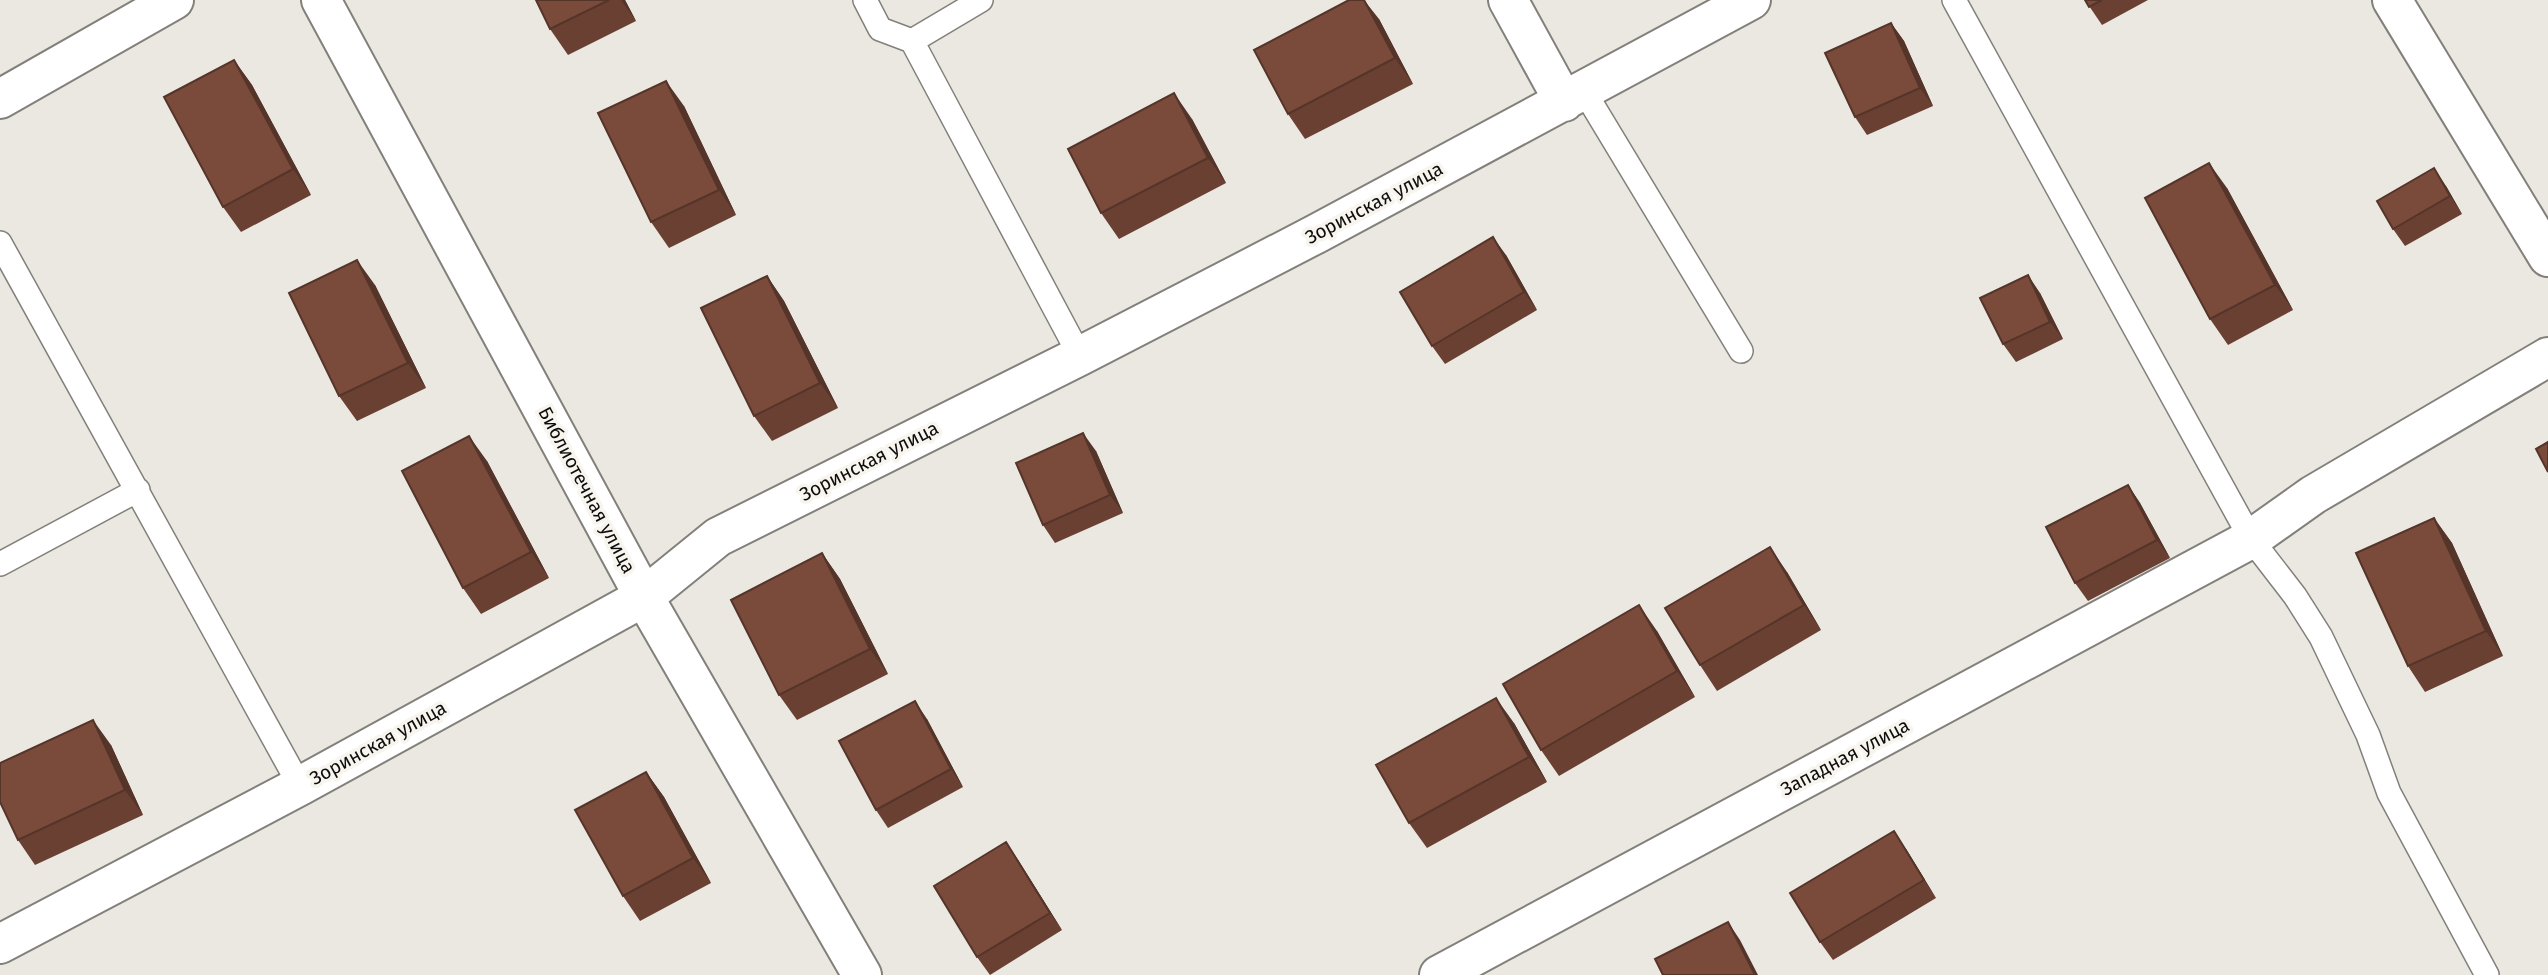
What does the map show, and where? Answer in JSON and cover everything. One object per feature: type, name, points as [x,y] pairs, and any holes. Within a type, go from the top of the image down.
[{"type":"street","points":[[0,99],[174,0]]},
{"type":"street","name":"Библиотечная улица","points":[[321,0],[644,597],[862,975]]},
{"type":"street","points":[[1507,0],[1574,96]]},
{"type":"street","name":"Зоринская улица","points":[[0,944],[300,786],[644,597],[718,537],[1080,356],[1751,0]]},
{"type":"street","points":[[2392,0],[2548,257]]},
{"type":"street","name":"Западная улица","points":[[1438,975],[2251,539],[2313,495],[2548,358]]},
{"type":"lane","points":[[865,0],[880,29],[912,41],[1080,356]]},
{"type":"lane","points":[[912,41],[981,0]]},
{"type":"lane","points":[[1954,0],[2251,539],[2295,596],[2320,637],[2368,735],[2389,793],[2487,975]]},
{"type":"lane","points":[[1574,96],[1741,351]]},
{"type":"lane","points":[[0,243],[300,786]]},
{"type":"lane","points":[[0,564],[138,490]]},
{"type":"building","points":[[536,0],[609,0],[550,29]]},
{"type":"building","points":[[1349,0],[1364,0],[1395,58],[1288,114],[1254,50]]},
{"type":"building","points":[[2085,0],[2102,0],[2089,7]]},
{"type":"building","points":[[1891,23],[1920,88],[1855,117],[1825,53]]},
{"type":"building","points":[[234,60],[293,169],[223,207],[164,97]]},
{"type":"building","points":[[666,81],[719,190],[651,222],[598,113]]},
{"type":"building","points":[[1174,93],[1208,158],[1101,213],[1068,149]]},
{"type":"building","points":[[2209,163],[2275,285],[2210,319],[2145,198]]},
{"type":"building","points":[[2434,168],[2450,196],[2393,229],[2377,201]]},
{"type":"building","points":[[1493,237],[1524,292],[1432,346],[1400,292]]},
{"type":"building","points":[[357,260],[408,363],[339,396],[289,293]]},
{"type":"building","points":[[2028,275],[2050,322],[2003,344],[1980,298]]},
{"type":"building","points":[[767,276],[820,383],[754,416],[701,308]]},
{"type":"building","points":[[1083,433],[1110,495],[1043,525],[1016,463]]},
{"type":"building","points":[[469,436],[531,552],[463,588],[402,471]]},
{"type":"building","points":[[2548,442],[2548,472],[2536,449]]},
{"type":"building","points":[[2128,485],[2157,540],[2075,583],[2046,527]]},
{"type":"building","points":[[2434,518],[2486,631],[2408,666],[2356,553]]},
{"type":"building","points":[[1770,547],[1804,605],[1700,665],[1665,608]]},
{"type":"building","points":[[822,553],[870,649],[779,695],[731,600]]},
{"type":"building","points":[[1639,605],[1677,671],[1541,750],[1503,684]]},
{"type":"building","points":[[1496,698],[1529,757],[1409,823],[1376,765]]},
{"type":"building","points":[[915,701],[951,769],[876,810],[839,741]]},
{"type":"building","points":[[93,720],[125,790],[18,840],[0,802],[0,763]]},
{"type":"building","points":[[646,772],[693,858],[623,896],[575,810]]},
{"type":"building","points":[[1894,831],[1924,880],[1820,942],[1790,893]]},
{"type":"building","points":[[1006,842],[1050,913],[977,957],[934,886]]},
{"type":"building","points":[[1728,922],[1755,975],[1663,975],[1655,959]]}]
